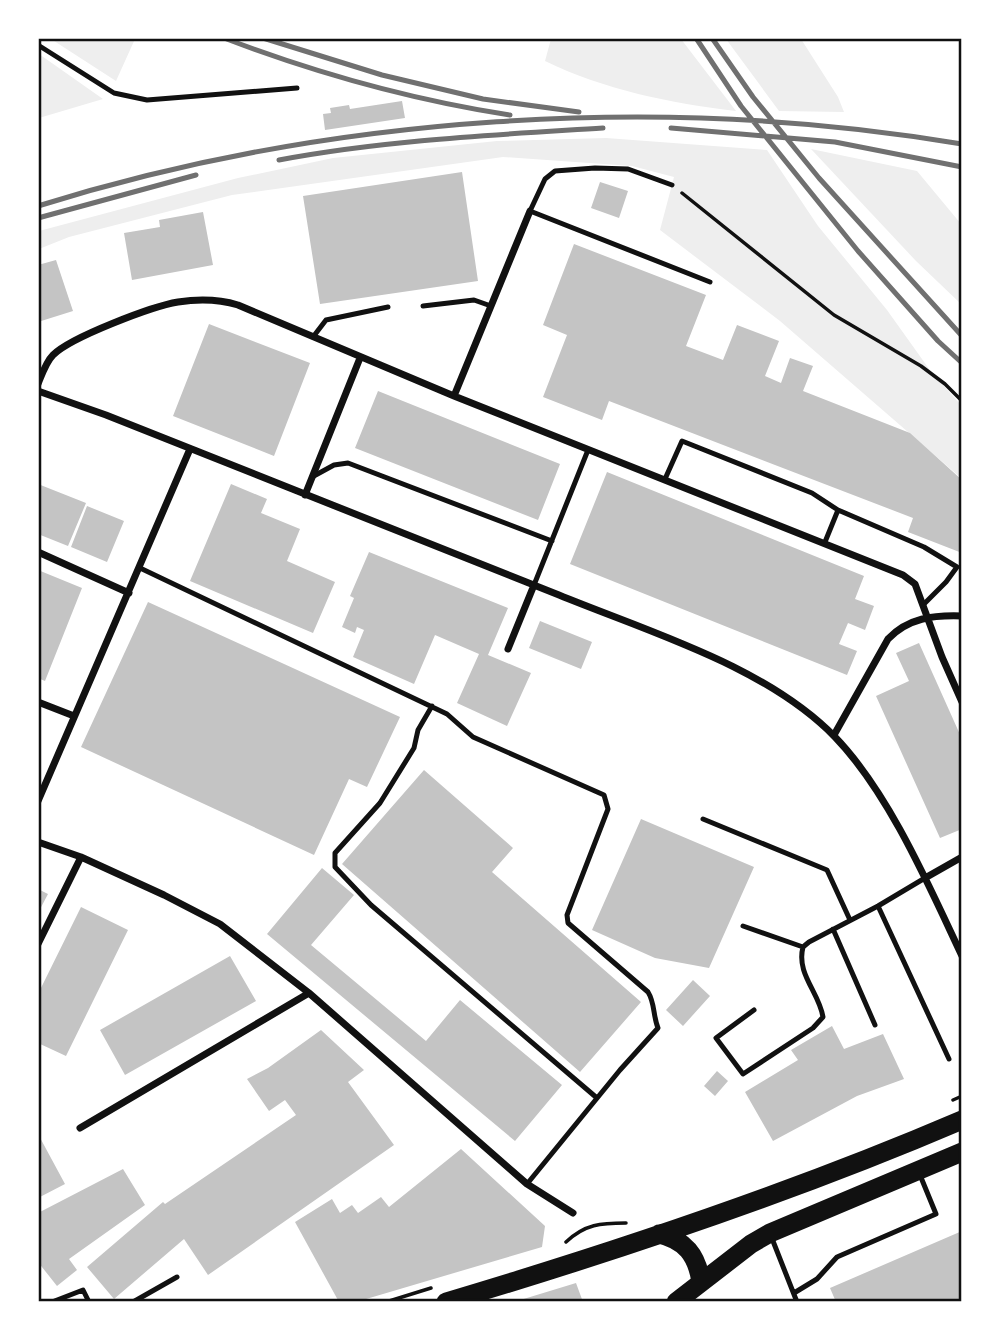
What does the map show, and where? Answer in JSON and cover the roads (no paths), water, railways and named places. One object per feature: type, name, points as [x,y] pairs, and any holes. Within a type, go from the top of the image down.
[{"type":"highway","points":[[446,1301],[465,1298],[659,1234],[852,1165],[961,1120]]},
{"type":"highway","points":[[676,1301],[770,1233],[961,1152]]},
{"type":"highway","points":[[659,1234],[682,1242],[690,1251],[699,1270],[701,1282]]},
{"type":"street","points":[[454,396],[530,211]]},
{"type":"street","points":[[38,384],[52,356],[73,340],[90,332],[176,303],[214,300],[238,305],[360,358],[910,578],[915,584],[961,702]]},
{"type":"street","points":[[305,495],[360,358]]},
{"type":"street","points":[[38,391],[534,585],[732,665],[767,684],[834,735],[871,781],[925,877],[961,956]]},
{"type":"street","points":[[38,801],[190,449]]},
{"type":"street","points":[[38,552],[129,593]]},
{"type":"street","points":[[509,649],[534,585]]},
{"type":"street","points":[[834,735],[888,639],[897,629],[928,617],[961,616]]},
{"type":"street","points":[[38,702],[74,716]]},
{"type":"street","points":[[38,842],[164,895],[220,924],[309,993],[527,1185],[573,1213]]},
{"type":"street","points":[[925,877],[961,857]]},
{"type":"street","points":[[38,944],[81,858]]},
{"type":"street","points":[[80,1128],[309,993]]},
{"type":"lane","points":[[38,45],[114,93],[147,100],[297,88]]},
{"type":"lane","points":[[672,185],[628,169],[555,171],[545,179],[530,211],[710,282]]},
{"type":"lane","points":[[423,306],[474,300],[491,306]]},
{"type":"lane","points":[[313,337],[326,320],[388,307]]},
{"type":"lane","points":[[665,479],[682,441],[812,493],[838,510],[924,547],[959,568],[923,604]]},
{"type":"lane","points":[[534,585],[589,450]]},
{"type":"lane","points":[[312,477],[334,465],[348,463],[552,541]]},
{"type":"lane","points":[[825,542],[838,510]]},
{"type":"lane","points":[[140,568],[432,706],[447,714],[473,737],[604,795],[608,808],[567,915],[568,923],[648,992],[658,1028],[527,1185]]},
{"type":"lane","points":[[432,706],[418,730],[414,748],[380,803],[335,853],[335,867],[371,905],[597,1098]]},
{"type":"lane","points":[[703,819],[827,870],[850,920]]},
{"type":"lane","points":[[754,1010],[716,1038],[743,1074],[813,1028],[823,1017],[821,1007],[801,968],[803,947],[925,877]]},
{"type":"lane","points":[[878,906],[948,1059]]},
{"type":"lane","points":[[743,926],[803,947]]},
{"type":"lane","points":[[833,929],[875,1025]]},
{"type":"lane","points":[[793,1293],[817,1279],[837,1258],[936,1214],[918,1171]]},
{"type":"lane","points":[[770,1233],[797,1301]]},
{"type":"lane","points":[[133,1301],[177,1277]]},
{"type":"lane","points":[[52,1301],[83,1290],[89,1301]]},
{"type":"railway","points":[[224,38],[365,84],[437,102],[510,115]]},
{"type":"railway","points":[[263,38],[382,75],[483,99],[579,112]]},
{"type":"railway","points":[[696,38],[741,106],[858,251],[938,341],[962,363]]},
{"type":"railway","points":[[712,38],[753,97],[819,178],[962,336]]},
{"type":"railway","points":[[38,206],[149,175],[263,151],[379,133],[497,122],[615,117],[732,119],[848,128],[962,144]]},
{"type":"railway","points":[[279,160],[400,143],[603,128]]},
{"type":"railway","points":[[671,128],[835,142],[962,167]]},
{"type":"railway","points":[[38,218],[196,175]]}]
